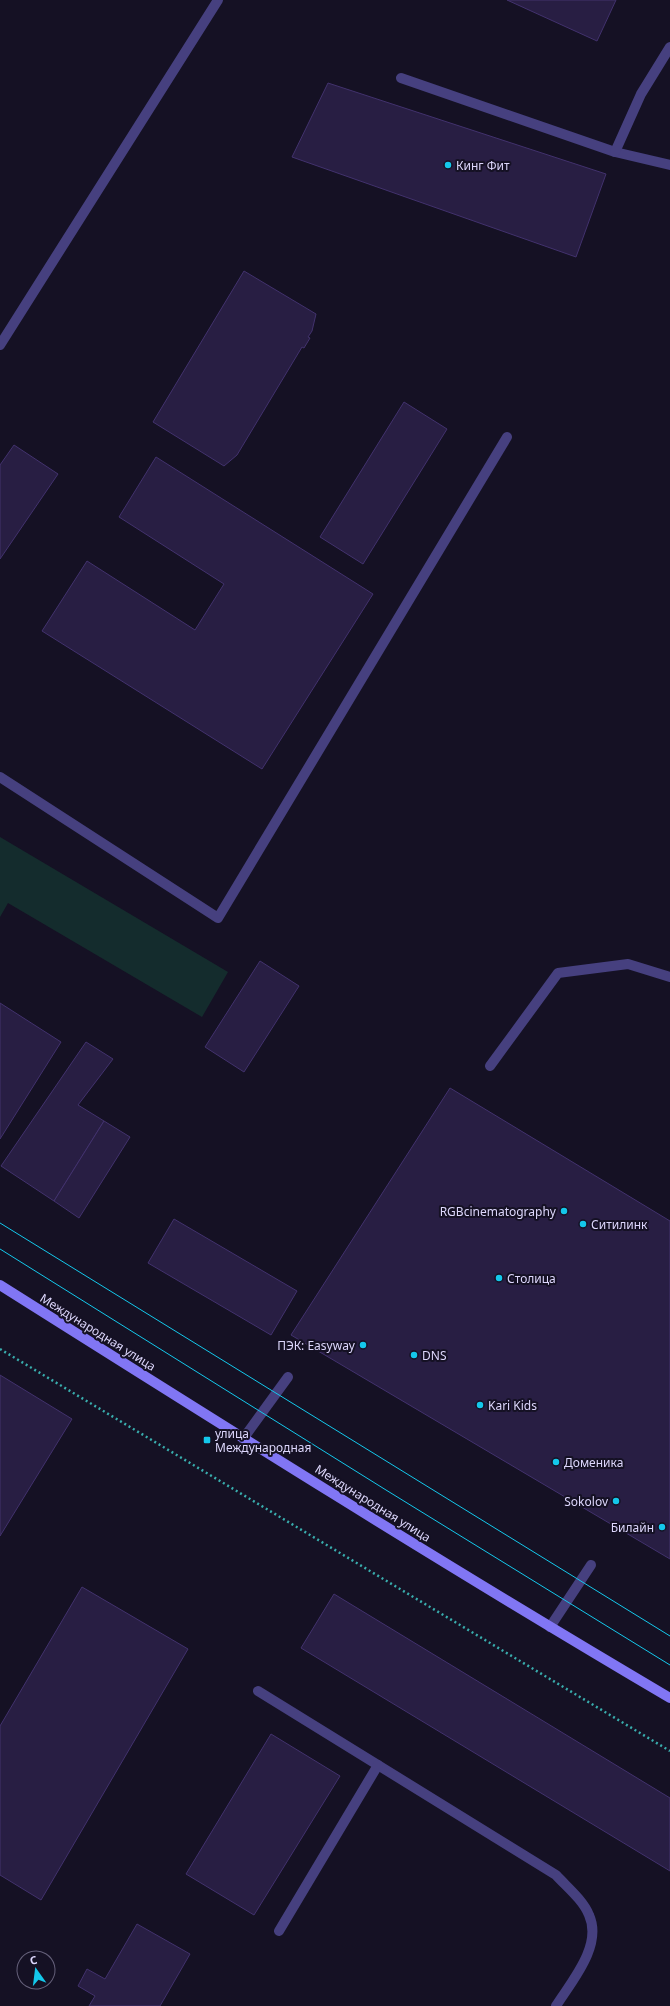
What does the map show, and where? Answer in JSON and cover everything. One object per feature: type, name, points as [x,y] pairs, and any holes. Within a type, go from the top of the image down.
[{"type":"street","name":"Международная улица","points":[[0,1285],[243,1439],[550,1627],[670,1698]]},
{"type":"lane","points":[[0,345],[218,0]]},
{"type":"lane","points":[[615,152],[642,94],[670,47]]},
{"type":"lane","points":[[401,78],[615,152],[670,164]]},
{"type":"lane","points":[[0,778],[218,918],[507,437]]},
{"type":"lane","points":[[490,1066],[558,973],[628,964],[670,977]]},
{"type":"lane","points":[[243,1439],[288,1377]]},
{"type":"lane","points":[[550,1627],[591,1565]]},
{"type":"lane","points":[[258,1691],[556,1875],[577,1897],[590,1915],[593,1936],[586,1959],[556,2006]]},
{"type":"lane","points":[[279,1931],[378,1765]]},
{"type":"path","points":[[0,1348],[670,1752]]},
{"type":"green space","points":[[0,837],[228,972],[202,1017],[8,903],[0,917]]},
{"type":"building","points":[[507,0],[616,0],[597,41]]},
{"type":"building","name":"Кинг Фит","points":[[328,83],[606,174],[576,257],[292,157]]},
{"type":"building","points":[[244,271],[316,314],[312,331],[308,337],[310,338],[304,348],[302,347],[237,455],[224,466],[153,422]]},
{"type":"building","points":[[404,402],[447,429],[363,564],[320,537]]},
{"type":"building","points":[[14,445],[58,474],[0,559],[0,465]]},
{"type":"building","points":[[156,457],[373,594],[262,769],[42,631],[87,561],[195,630],[224,584],[119,517]]},
{"type":"building","points":[[260,961],[299,986],[244,1072],[205,1047]]},
{"type":"building","points":[[0,1003],[61,1042],[0,1139]]},
{"type":"building","points":[[86,1042],[113,1059],[78,1105],[104,1121],[54,1201],[1,1166]]},
{"type":"building","name":"Столица","points":[[450,1088],[670,1221],[670,1559],[291,1335]]},
{"type":"building","points":[[104,1121],[130,1137],[79,1218],[54,1201]]},
{"type":"building","points":[[174,1219],[297,1291],[271,1335],[148,1263]]},
{"type":"building","points":[[0,1375],[72,1419],[0,1536]]},
{"type":"building","points":[[82,1587],[188,1649],[41,1900],[0,1875],[0,1726]]},
{"type":"building","points":[[334,1594],[670,1798],[670,1871],[301,1648]]},
{"type":"building","points":[[271,1734],[340,1776],[254,1915],[186,1874]]},
{"type":"building","points":[[137,1924],[190,1954],[160,2006],[89,2006],[95,1996],[78,1986],[87,1969],[105,1979]]},
{"type":"tram line","points":[[0,1223],[670,1636]]},
{"type":"tram line","points":[[0,1249],[670,1665]]},
{"type":"place","name":"Кинг Фит","points":[[448,165]]},
{"type":"place","name":"RGBcinematography","points":[[564,1211]]},
{"type":"place","name":"Ситилинк","points":[[583,1224]]},
{"type":"place","name":"Столица","points":[[499,1278]]},
{"type":"place","name":"ПЭК: Easyway","points":[[363,1345]]},
{"type":"place","name":"DNS","points":[[414,1355]]},
{"type":"place","name":"Kari Kids","points":[[480,1405]]},
{"type":"place","name":"улица Международная","points":[[207,1440]]},
{"type":"place","name":"Доменика","points":[[556,1462]]},
{"type":"place","name":"Sokolov","points":[[616,1501]]},
{"type":"place","name":"Билайн","points":[[662,1527]]}]
